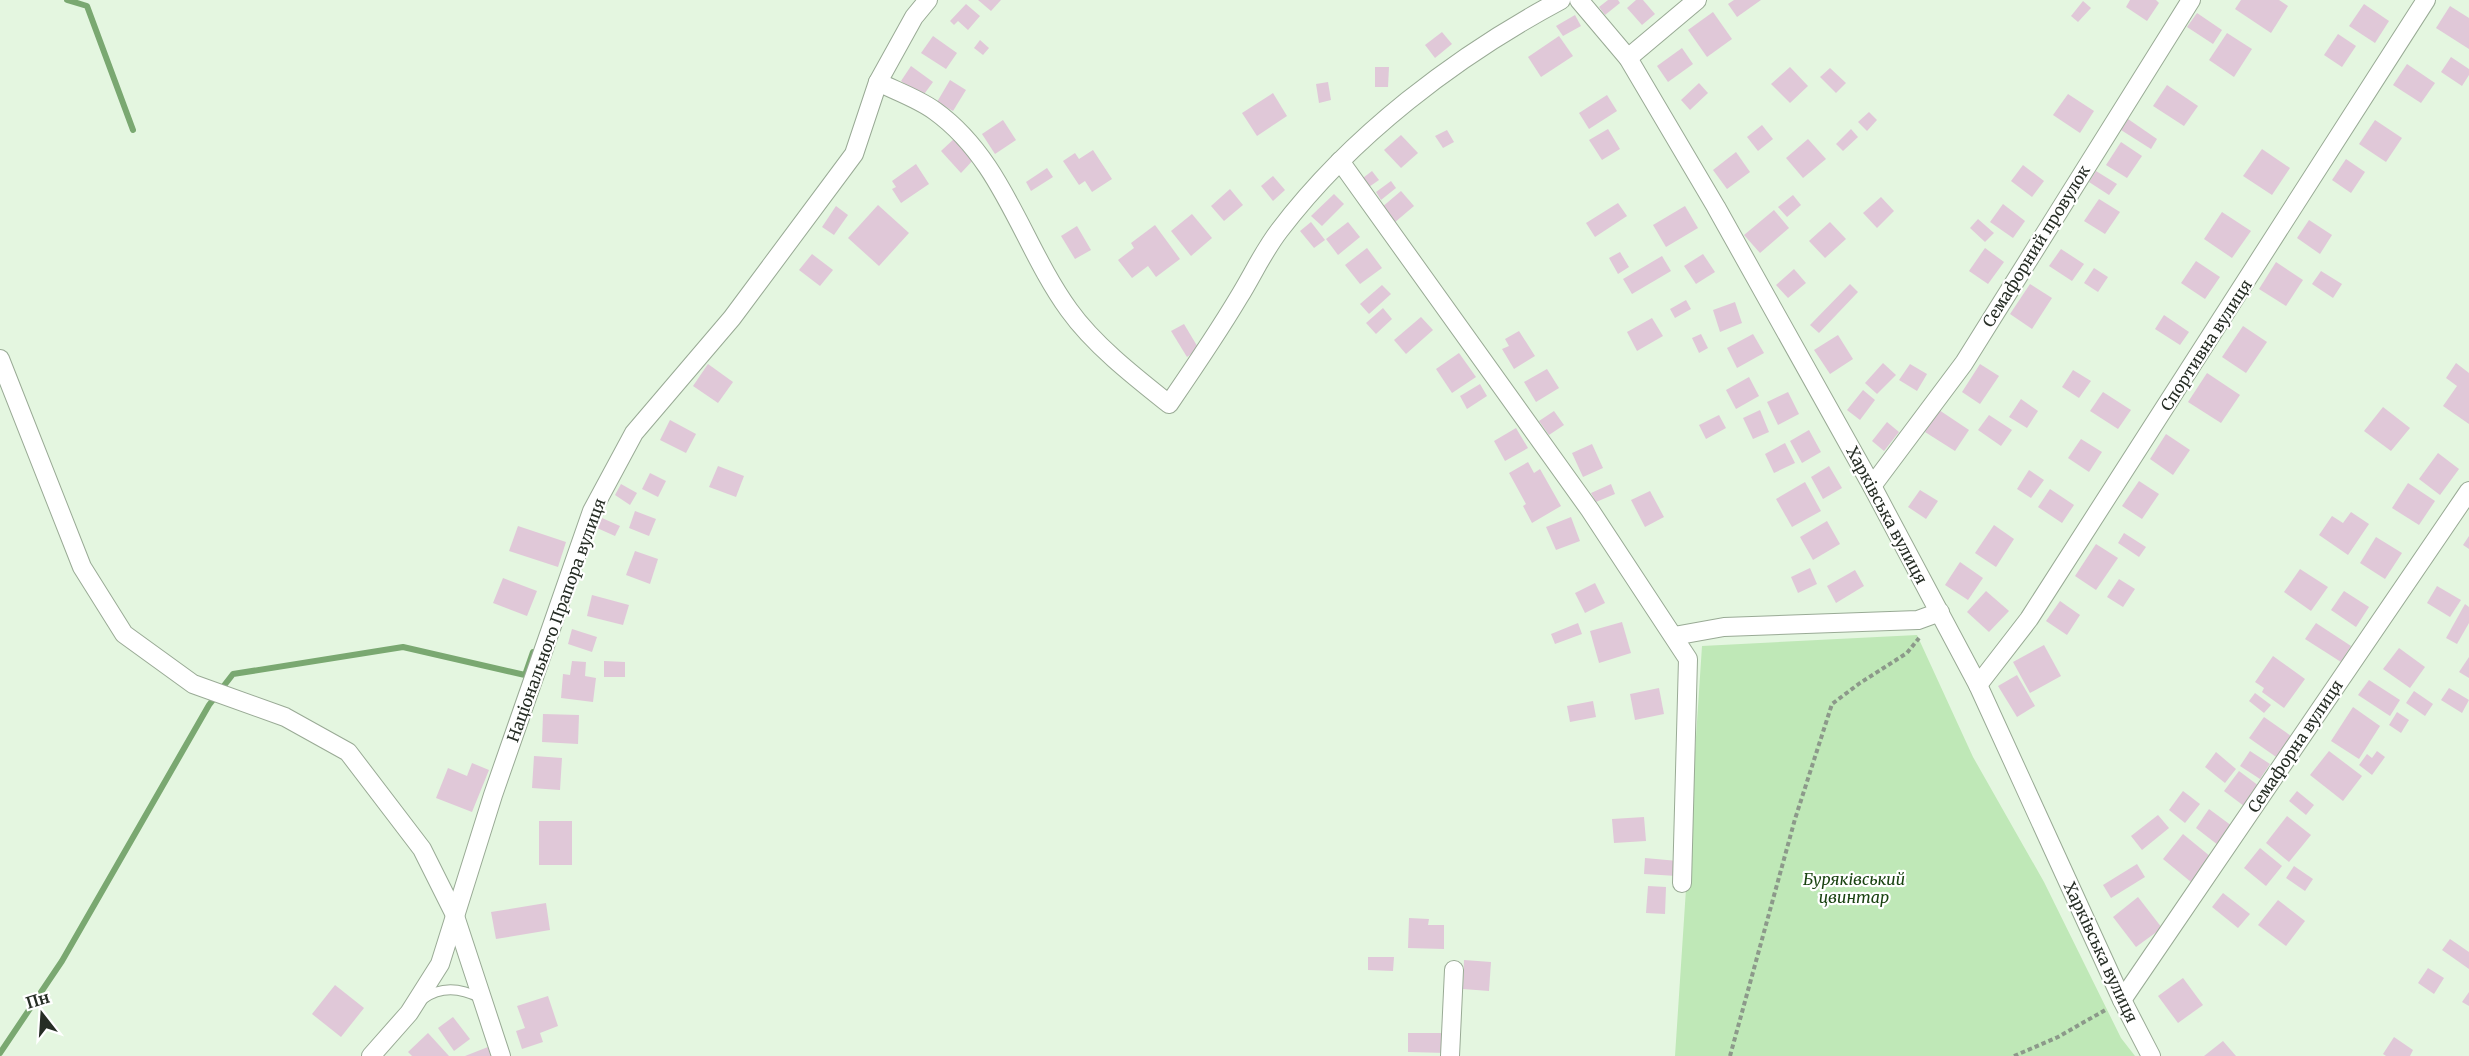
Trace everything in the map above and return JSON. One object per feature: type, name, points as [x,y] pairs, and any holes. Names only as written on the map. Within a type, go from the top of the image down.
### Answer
[{"type":"street","name":"Національного Прапора вулиця","points":[[371,1056],[409,1013],[440,964],[493,795],[592,511],[634,433],[732,318],[854,154],[878,82],[914,17],[928,0]]},
{"type":"street","points":[[878,82],[935,110],[976,148],[1006,194],[1031,247],[1070,311],[1124,369],[1169,404],[1207,349],[1278,232],[1340,161],[1382,122],[1463,60],[1561,0]]},
{"type":"street","name":"Харківська вулиця","points":[[1579,0],[1628,58],[1716,207],[1872,486],[1978,685],[2122,1000],[2151,1056]]},
{"type":"street","points":[[1628,58],[1696,0]]},
{"type":"street","name":"Семафорний провулок","points":[[1872,486],[1964,363],[2191,0]]},
{"type":"street","name":"Спортивна вулиця","points":[[1978,685],[2029,619],[2426,0]]},
{"type":"street","points":[[1340,161],[1590,510],[1688,659],[1682,883]]},
{"type":"street","points":[[0,359],[82,567],[124,634],[193,684],[285,717],[348,752],[422,849],[454,914],[501,1056]]},
{"type":"street","name":"Семафорна вулиця","points":[[2122,1000],[2469,491]]},
{"type":"street","points":[[1674,636],[1724,627],[1918,620],[1940,612]]},
{"type":"street","points":[[1450,1056],[1454,970]]},
{"type":"lane","points":[[409,1013],[425,996],[448,989],[460,990],[483,999]]},
{"type":"path","points":[[1730,1056],[1795,819],[1832,704],[1907,653],[1920,637]]},
{"type":"path","points":[[2014,1056],[2058,1037],[2122,1000]]},
{"type":"green space","name":"Буряківський цвинтар","points":[[1917,635],[1973,757],[2044,882],[2121,1038],[2135,1056],[1675,1056],[1702,646]]},
{"type":"building","points":[[978,0],[1001,0],[991,11]]},
{"type":"building","points":[[1608,0],[1618,0],[1620,3],[1605,15],[1599,7]]},
{"type":"building","points":[[1636,0],[1643,0],[1655,14],[1642,25],[1627,8]]},
{"type":"building","points":[[1734,0],[1761,0],[1737,17],[1728,4]]},
{"type":"building","points":[[2130,0],[2156,0],[2159,3],[2147,21],[2126,7]]},
{"type":"building","points":[[2241,0],[2279,0],[2288,6],[2271,33],[2235,9]]},
{"type":"building","points":[[2083,1],[2091,8],[2078,22],[2071,16]]},
{"type":"building","points":[[966,4],[980,16],[968,30],[958,21],[954,25],[950,21]]},
{"type":"building","points":[[2364,4],[2389,21],[2375,43],[2349,26]]},
{"type":"building","points":[[2450,6],[2469,18],[2469,49],[2436,28]]},
{"type":"building","points":[[1713,12],[1732,39],[1707,57],[1688,30]]},
{"type":"building","points":[[2197,13],[2222,30],[2213,44],[2187,27]]},
{"type":"building","points":[[1575,15],[1581,26],[1563,36],[1556,26]]},
{"type":"building","points":[[1442,32],[1452,44],[1435,58],[1425,45]]},
{"type":"building","points":[[2227,33],[2252,49],[2234,77],[2209,60]]},
{"type":"building","points":[[2338,34],[2356,46],[2342,67],[2324,55]]},
{"type":"building","points":[[933,36],[957,53],[946,69],[921,53]]},
{"type":"building","points":[[1559,36],[1573,56],[1541,77],[1528,57]]},
{"type":"building","points":[[980,40],[989,48],[983,55],[974,48]]},
{"type":"building","points":[[1682,48],[1693,64],[1668,82],[1657,66]]},
{"type":"building","points":[[2451,57],[2469,69],[2469,75],[2462,86],[2441,72]]},
{"type":"building","points":[[2407,64],[2435,83],[2421,103],[2393,85]]},
{"type":"building","points":[[911,66],[933,82],[922,97],[901,81]]},
{"type":"building","points":[[1375,67],[1389,67],[1388,87],[1375,87]]},
{"type":"building","points":[[1790,67],[1808,86],[1790,103],[1771,84]]},
{"type":"building","points":[[1830,68],[1846,83],[1836,93],[1820,77]]},
{"type":"building","points":[[950,80],[966,90],[953,111],[937,102]]},
{"type":"building","points":[[1328,82],[1331,100],[1319,103],[1316,84]]},
{"type":"building","points":[[1699,83],[1708,93],[1690,110],[1681,100]]},
{"type":"building","points":[[2167,85],[2198,106],[2184,126],[2153,106]]},
{"type":"building","points":[[1273,93],[1287,116],[1257,136],[1242,113]]},
{"type":"building","points":[[2068,94],[2094,111],[2080,133],[2053,115]]},
{"type":"building","points":[[1607,95],[1617,111],[1589,129],[1579,113]]},
{"type":"building","points":[[1869,112],[1877,120],[1867,131],[1858,122]]},
{"type":"building","points":[[2128,119],[2157,139],[2151,149],[2121,130]]},
{"type":"building","points":[[1003,120],[1016,140],[995,154],[982,134]]},
{"type":"building","points":[[2375,120],[2402,138],[2386,162],[2359,144]]},
{"type":"building","points":[[1762,125],[1773,139],[1758,151],[1747,137]]},
{"type":"building","points":[[1608,129],[1620,149],[1602,160],[1589,140]]},
{"type":"building","points":[[1851,129],[1858,137],[1843,151],[1836,144]]},
{"type":"building","points":[[1447,130],[1454,142],[1443,148],[1435,136]]},
{"type":"building","points":[[1401,135],[1418,153],[1401,168],[1384,150]]},
{"type":"building","points":[[955,138],[975,158],[961,173],[941,151]]},
{"type":"building","points":[[1808,139],[1826,159],[1803,178],[1786,158]]},
{"type":"building","points":[[2121,142],[2142,156],[2127,178],[2106,165]]},
{"type":"building","points":[[2262,149],[2290,168],[2272,195],[2243,176]]},
{"type":"building","points":[[1093,150],[1112,179],[1092,192],[1085,181],[1079,185],[1063,161],[1075,153],[1079,159]]},
{"type":"building","points":[[1736,152],[1750,172],[1727,189],[1713,170]]},
{"type":"building","points":[[2346,159],[2365,172],[2351,193],[2332,180]]},
{"type":"building","points":[[916,164],[929,184],[901,203],[892,189],[896,187],[892,181]]},
{"type":"building","points":[[2023,165],[2044,181],[2032,197],[2011,181]]},
{"type":"building","points":[[1047,168],[1053,177],[1031,191],[1026,182]]},
{"type":"building","points":[[1372,171],[1379,180],[1366,189],[1359,181]]},
{"type":"building","points":[[2096,171],[2117,184],[2109,195],[2089,182]]},
{"type":"building","points":[[1273,176],[1285,190],[1273,201],[1261,186]]},
{"type":"building","points":[[1391,181],[1396,188],[1381,200],[1376,192]]},
{"type":"building","points":[[1230,189],[1243,205],[1224,221],[1211,206]]},
{"type":"building","points":[[1401,191],[1414,206],[1394,223],[1381,208]]},
{"type":"building","points":[[1334,194],[1344,204],[1322,226],[1311,216]]},
{"type":"building","points":[[1793,195],[1801,205],[1787,217],[1778,207]]},
{"type":"building","points":[[1881,197],[1894,211],[1877,228],[1863,213]]},
{"type":"building","points":[[2099,199],[2120,212],[2105,234],[2084,221]]},
{"type":"building","points":[[1618,203],[1627,216],[1595,237],[1586,223]]},
{"type":"building","points":[[2003,204],[2025,221],[2013,238],[1990,222]]},
{"type":"building","points":[[878,205],[909,233],[879,266],[848,238]]},
{"type":"building","points":[[836,206],[848,215],[834,235],[822,227]]},
{"type":"building","points":[[1685,206],[1698,228],[1666,247],[1653,225]]},
{"type":"building","points":[[1774,210],[1789,228],[1760,253],[1744,235]]},
{"type":"building","points":[[2222,212],[2251,231],[2232,258],[2204,239]]},
{"type":"building","points":[[1192,214],[1212,238],[1191,256],[1171,231]]},
{"type":"building","points":[[1978,219],[1994,233],[1985,242],[1970,228]]},
{"type":"building","points":[[2309,220],[2332,235],[2320,254],[2297,238]]},
{"type":"building","points":[[1311,222],[1325,240],[1314,248],[1300,231]]},
{"type":"building","points":[[1348,222],[1360,237],[1338,255],[1326,239]]},
{"type":"building","points":[[1830,222],[1846,239],[1825,258],[1809,241]]},
{"type":"building","points":[[1155,225],[1180,259],[1156,277],[1148,266],[1132,278],[1118,260],[1134,248],[1131,243]]},
{"type":"building","points":[[1077,226],[1091,250],[1075,259],[1061,236]]},
{"type":"building","points":[[1367,248],[1382,268],[1360,284],[1345,265]]},
{"type":"building","points":[[1985,248],[2004,262],[1988,284],[1969,271]]},
{"type":"building","points":[[2061,249],[2084,264],[2072,281],[2049,266]]},
{"type":"building","points":[[1620,252],[1629,267],[1618,274],[1609,258]]},
{"type":"building","points":[[812,254],[833,270],[820,286],[799,270]]},
{"type":"building","points":[[1703,254],[1715,272],[1696,284],[1684,266]]},
{"type":"building","points":[[1662,256],[1671,271],[1632,294],[1623,279]]},
{"type":"building","points":[[2196,261],[2220,277],[2205,299],[2181,283]]},
{"type":"building","points":[[2276,262],[2303,280],[2286,306],[2259,289]]},
{"type":"building","points":[[2094,268],[2108,277],[2098,292],[2084,283]]},
{"type":"building","points":[[1794,269],[1806,283],[1788,298],[1776,285]]},
{"type":"building","points":[[2321,271],[2342,284],[2333,298],[2312,284]]},
{"type":"building","points":[[1850,284],[1858,292],[1819,333],[1810,325]]},
{"type":"building","points":[[2030,284],[2052,298],[2032,329],[2010,314]]},
{"type":"building","points":[[1382,285],[1391,294],[1369,314],[1360,304]]},
{"type":"building","points":[[1686,300],[1691,309],[1675,318],[1670,309]]},
{"type":"building","points":[[1735,302],[1742,323],[1720,332],[1713,310]]},
{"type":"building","points":[[1383,308],[1392,319],[1376,334],[1366,323]]},
{"type":"building","points":[[2164,315],[2189,332],[2180,345],[2155,329]]},
{"type":"building","points":[[1421,317],[1433,330],[1406,354],[1394,340]]},
{"type":"building","points":[[1652,318],[1663,336],[1637,351],[1627,332]]},
{"type":"building","points":[[1184,324],[1199,349],[1187,357],[1171,331]]},
{"type":"building","points":[[2243,326],[2267,342],[2246,373],[2222,357]]},
{"type":"building","points":[[1519,331],[1535,356],[1514,369],[1502,349],[1509,346],[1505,339]]},
{"type":"building","points":[[1701,334],[1708,348],[1699,353],[1692,338]]},
{"type":"building","points":[[1753,334],[1764,353],[1737,368],[1727,348]]},
{"type":"building","points":[[1838,335],[1853,359],[1830,374],[1814,350]]},
{"type":"building","points":[[1459,353],[1476,377],[1452,393],[1436,369]]},
{"type":"building","points":[[1883,363],[1896,375],[1877,394],[1865,383]]},
{"type":"building","points":[[2456,363],[2469,373],[2469,424],[2443,406],[2457,386],[2446,378]]},
{"type":"building","points":[[708,364],[733,382],[718,403],[693,386]]},
{"type":"building","points":[[1910,364],[1927,374],[1917,391],[1899,380]]},
{"type":"building","points":[[1980,364],[1999,376],[1980,404],[1962,392]]},
{"type":"building","points":[[1547,369],[1559,388],[1536,402],[1524,382]]},
{"type":"building","points":[[2073,370],[2091,381],[2079,398],[2062,387]]},
{"type":"building","points":[[2207,373],[2240,395],[2221,423],[2188,402]]},
{"type":"building","points":[[1749,377],[1759,396],[1736,409],[1726,390]]},
{"type":"building","points":[[1480,384],[1487,396],[1467,409],[1460,396]]},
{"type":"building","points":[[1863,390],[1875,400],[1860,420],[1847,410]]},
{"type":"building","points":[[1788,392],[1799,414],[1778,425],[1767,402]]},
{"type":"building","points":[[2103,392],[2131,410],[2118,429],[2090,411]]},
{"type":"building","points":[[2021,399],[2038,411],[2027,428],[2009,417]]},
{"type":"building","points":[[2383,407],[2410,428],[2391,451],[2364,431]]},
{"type":"building","points":[[1760,410],[1769,432],[1753,439],[1743,418]]},
{"type":"building","points":[[1939,410],[1969,430],[1955,451],[1925,432]]},
{"type":"building","points":[[1554,411],[1564,425],[1549,435],[1539,421]]},
{"type":"building","points":[[1719,415],[1726,428],[1706,439],[1699,425]]},
{"type":"building","points":[[1989,415],[2012,430],[2001,446],[1978,430]]},
{"type":"building","points":[[670,420],[696,434],[686,453],[660,440]]},
{"type":"building","points":[[1887,422],[1899,432],[1884,451],[1872,441]]},
{"type":"building","points":[[1516,428],[1528,448],[1505,461],[1494,441]]},
{"type":"building","points":[[1809,430],[1821,452],[1802,463],[1790,441]]},
{"type":"building","points":[[2166,434],[2190,450],[2173,475],[2150,459]]},
{"type":"building","points":[[2081,439],[2102,452],[2089,472],[2068,458]]},
{"type":"building","points":[[1785,443],[1795,463],[1774,473],[1765,454]]},
{"type":"building","points":[[1592,444],[1603,468],[1583,477],[1572,453]]},
{"type":"building","points":[[2438,453],[2459,469],[2440,495],[2419,479]]},
{"type":"building","points":[[1528,462],[1534,473],[1540,469],[1561,506],[1532,523],[1523,506],[1526,504],[1509,473]]},
{"type":"building","points":[[718,466],[744,476],[736,497],[709,487]]},
{"type":"building","points":[[1829,466],[1842,488],[1823,499],[1811,477]]},
{"type":"building","points":[[2029,470],[2044,480],[2031,498],[2017,489]]},
{"type":"building","points":[[650,473],[666,481],[658,497],[642,489]]},
{"type":"building","points":[[2139,481],[2159,494],[2142,519],[2122,506]]},
{"type":"building","points":[[1805,482],[1821,511],[1792,527],[1776,499]]},
{"type":"building","points":[[2408,483],[2435,501],[2419,525],[2392,508]]},
{"type":"building","points":[[621,484],[637,493],[630,505],[615,495]]},
{"type":"building","points":[[1611,484],[1615,494],[1596,502],[1591,493]]},
{"type":"building","points":[[2050,489],[2074,505],[2062,523],[2038,507]]},
{"type":"building","points":[[1920,490],[1938,501],[1926,519],[1908,507]]},
{"type":"building","points":[[1650,491],[1664,517],[1645,527],[1631,500]]},
{"type":"building","points":[[635,511],[656,519],[649,536],[629,528]]},
{"type":"building","points":[[2351,512],[2369,524],[2348,555],[2319,535],[2332,516],[2343,523]]},
{"type":"building","points":[[1571,517],[1580,541],[1556,550],[1546,527]]},
{"type":"building","points":[[602,518],[620,526],[615,536],[597,528]]},
{"type":"building","points":[[1827,521],[1840,544],[1813,560],[1800,537]]},
{"type":"building","points":[[1994,525],[2014,539],[1996,567],[1975,553]]},
{"type":"building","points":[[518,526],[566,542],[558,567],[509,551]]},
{"type":"building","points":[[2124,533],[2146,547],[2139,557],[2118,543]]},
{"type":"building","points":[[2469,536],[2469,549],[2463,545]]},
{"type":"building","points":[[2376,537],[2402,553],[2385,579],[2360,563]]},
{"type":"building","points":[[2096,544],[2118,558],[2096,590],[2075,576]]},
{"type":"building","points":[[635,551],[658,559],[650,584],[626,575]]},
{"type":"building","points":[[1960,562],[1983,578],[1968,600],[1945,585]]},
{"type":"building","points":[[1810,568],[1817,584],[1798,593],[1791,577]]},
{"type":"building","points":[[2300,569],[2328,587],[2311,611],[2284,592]]},
{"type":"building","points":[[1855,570],[1864,586],[1836,603],[1827,586]]},
{"type":"building","points":[[503,578],[537,591],[527,616],[493,603]]},
{"type":"building","points":[[2119,579],[2135,589],[2123,607],[2107,597]]},
{"type":"building","points":[[1595,583],[1605,603],[1585,613],[1575,593]]},
{"type":"building","points":[[2437,586],[2461,600],[2450,617],[2427,603]]},
{"type":"building","points":[[1986,591],[2009,611],[1989,632],[1967,612]]},
{"type":"building","points":[[2344,591],[2369,607],[2356,627],[2331,610]]},
{"type":"building","points":[[592,595],[629,605],[623,625],[587,616]]},
{"type":"building","points":[[2060,601],[2080,615],[2067,635],[2046,621]]},
{"type":"building","points":[[2465,604],[2469,607],[2469,623],[2457,644],[2446,638]]},
{"type":"building","points":[[1622,622],[1631,653],[1599,663],[1590,631]]},
{"type":"building","points":[[1578,623],[1582,634],[1555,644],[1551,634]]},
{"type":"building","points":[[2316,623],[2351,646],[2341,662],[2305,639]]},
{"type":"building","points":[[572,629],[597,637],[592,652],[568,644]]},
{"type":"building","points":[[2044,645],[2061,676],[2030,693],[2013,662]]},
{"type":"building","points":[[2399,648],[2425,667],[2410,688],[2383,669]]},
{"type":"building","points":[[2273,656],[2305,679],[2284,708],[2262,692],[2264,688],[2255,682]]},
{"type":"building","points":[[2469,657],[2469,678],[2459,672]]},
{"type":"building","points":[[572,661],[586,662],[585,676],[596,678],[593,702],[561,698],[563,674],[570,675]]},
{"type":"building","points":[[604,661],[625,662],[625,677],[604,677]]},
{"type":"building","points":[[2017,675],[2035,706],[2017,717],[1998,686]]},
{"type":"building","points":[[2369,680],[2400,700],[2390,716],[2358,695]]},
{"type":"building","points":[[1659,688],[1664,714],[1635,720],[1630,694]]},
{"type":"building","points":[[2449,688],[2469,700],[2462,713],[2441,700]]},
{"type":"building","points":[[2414,691],[2433,704],[2425,716],[2406,703]]},
{"type":"building","points":[[2255,693],[2271,705],[2264,713],[2249,701]]},
{"type":"building","points":[[1593,701],[1596,717],[1570,722],[1567,706]]},
{"type":"building","points":[[2353,707],[2380,726],[2359,759],[2331,741]]},
{"type":"building","points":[[2397,712],[2409,720],[2401,733],[2389,725]]},
{"type":"building","points":[[543,714],[579,715],[578,744],[542,742]]},
{"type":"building","points":[[2264,717],[2294,738],[2279,759],[2249,738]]},
{"type":"building","points":[[2250,751],[2270,764],[2260,779],[2240,766]]},
{"type":"building","points":[[2329,751],[2362,776],[2343,801],[2310,775]]},
{"type":"building","points":[[2377,751],[2385,757],[2372,775],[2359,765],[2367,754],[2372,758]]},
{"type":"building","points":[[2216,752],[2236,769],[2225,783],[2205,767]]},
{"type":"building","points":[[534,756],[562,758],[560,790],[532,788]]},
{"type":"building","points":[[472,763],[489,770],[472,812],[436,798],[448,768],[467,776]]},
{"type":"building","points":[[2239,771],[2263,789],[2248,809],[2224,791]]},
{"type":"building","points":[[2183,791],[2200,804],[2185,823],[2169,810]]},
{"type":"building","points":[[2297,791],[2314,805],[2306,815],[2289,801]]},
{"type":"building","points":[[2209,809],[2232,826],[2218,845],[2196,828]]},
{"type":"building","points":[[2158,815],[2169,828],[2142,850],[2131,836]]},
{"type":"building","points":[[2287,816],[2311,835],[2289,862],[2266,843]]},
{"type":"building","points":[[1644,817],[1646,841],[1614,843],[1612,819]]},
{"type":"building","points":[[539,821],[572,821],[572,865],[539,865]]},
{"type":"building","points":[[2183,834],[2211,857],[2191,882],[2163,859]]},
{"type":"building","points":[[2260,848],[2282,866],[2266,886],[2244,868]]},
{"type":"building","points":[[1645,858],[1678,861],[1677,876],[1644,874]]},
{"type":"building","points":[[2137,864],[2145,877],[2111,898],[2103,885]]},
{"type":"building","points":[[2294,866],[2313,879],[2305,891],[2286,878]]},
{"type":"building","points":[[1648,886],[1666,887],[1665,914],[1646,913]]},
{"type":"building","points":[[2223,893],[2250,914],[2238,928],[2212,907]]},
{"type":"building","points":[[2138,897],[2162,928],[2136,947],[2113,917]]},
{"type":"building","points":[[2278,900],[2305,921],[2286,946],[2258,925]]},
{"type":"building","points":[[546,903],[550,930],[496,939],[491,912]]},
{"type":"building","points":[[1409,918],[1429,919],[1428,925],[1444,925],[1444,949],[1408,948]]},
{"type":"building","points":[[2450,939],[2469,952],[2469,969],[2442,950]]},
{"type":"building","points":[[1368,957],[1394,957],[1393,971],[1368,970]]},
{"type":"building","points":[[1464,960],[1491,962],[1489,991],[1463,989]]},
{"type":"building","points":[[2428,968],[2444,978],[2434,994],[2418,983]]},
{"type":"building","points":[[2183,978],[2203,1005],[2178,1023],[2158,996]]},
{"type":"building","points":[[335,985],[364,1008],[341,1037],[312,1014]]},
{"type":"building","points":[[2469,992],[2469,1006],[2462,1002]]},
{"type":"building","points":[[548,996],[558,1026],[540,1033],[543,1042],[522,1049],[516,1031],[525,1028],[517,1006]]},
{"type":"building","points":[[453,1017],[470,1039],[454,1051],[438,1028]]},
{"type":"building","points":[[428,1033],[449,1056],[412,1056],[408,1052]]},
{"type":"building","points":[[1408,1033],[1446,1033],[1446,1053],[1408,1052]]},
{"type":"building","points":[[2394,1037],[2413,1050],[2410,1056],[2383,1054]]},
{"type":"building","points":[[2223,1041],[2236,1056],[2204,1056]]},
{"type":"building","points":[[488,1047],[492,1056],[465,1056]]},
{"type":"waterway","points":[[67,0],[87,6],[133,130]]},
{"type":"waterway","points":[[0,1053],[62,961],[209,705],[233,674],[403,647],[525,675],[533,652]]}]
